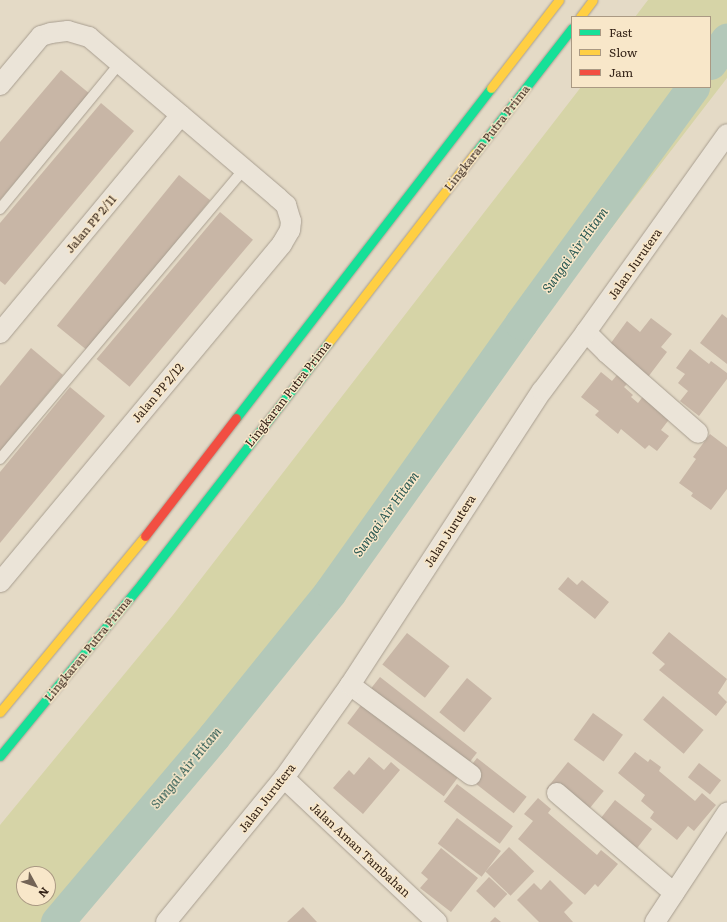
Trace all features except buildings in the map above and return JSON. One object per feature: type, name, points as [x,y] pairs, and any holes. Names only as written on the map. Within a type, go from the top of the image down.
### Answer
[{"type":"main road","points":[[0,712],[142,540],[559,0]]},
{"type":"main road","points":[[581,16],[593,0]]},
{"type":"main road","name":"Lingkaran Putra Prima","points":[[0,756],[142,583],[571,29]]},
{"type":"street","name":"Jalan PP 2/12","points":[[0,85],[41,36],[63,31],[78,33],[89,37],[286,205],[291,221],[290,230],[282,244],[0,582]]},
{"type":"street","name":"Jalan PP 2/11","points":[[0,333],[181,115]]},
{"type":"street","name":"Jalan Jurutera","points":[[166,922],[284,778],[350,685],[542,391],[586,332],[727,134]]},
{"type":"street","points":[[586,332],[607,353],[698,433]]},
{"type":"street","points":[[350,685],[471,775]]},
{"type":"street","name":"Jalan Aman Tambahan","points":[[284,778],[437,922]]},
{"type":"street","points":[[557,793],[674,893]]},
{"type":"street","points":[[655,922],[727,813]]},
{"type":"lane","points":[[0,208],[120,63]]},
{"type":"lane","points":[[0,458],[244,169]]},
{"type":"shaded area","points":[[648,0],[727,0],[727,78],[260,684],[64,922],[0,922],[0,825],[173,615],[580,88],[711,88],[711,16],[636,16]]},
{"type":"waterway","name":"Sungai Air Hitam","points":[[711,62],[727,40]]},
{"type":"waterway","name":"Sungai Air Hitam","points":[[57,922],[214,736],[330,592],[521,323],[692,88]]},
{"type":"traffic: fast","points":[[475,153],[571,29]]},
{"type":"traffic: fast","points":[[236,418],[491,88]]},
{"type":"traffic: fast","points":[[0,756],[142,583],[329,342]]},
{"type":"traffic: slow","points":[[491,88],[559,0]]},
{"type":"traffic: slow","points":[[581,16],[593,0]]},
{"type":"traffic: slow","points":[[329,342],[475,153]]},
{"type":"traffic: slow","points":[[0,712],[145,536]]},
{"type":"traffic: jam","points":[[145,536],[236,418]]}]
